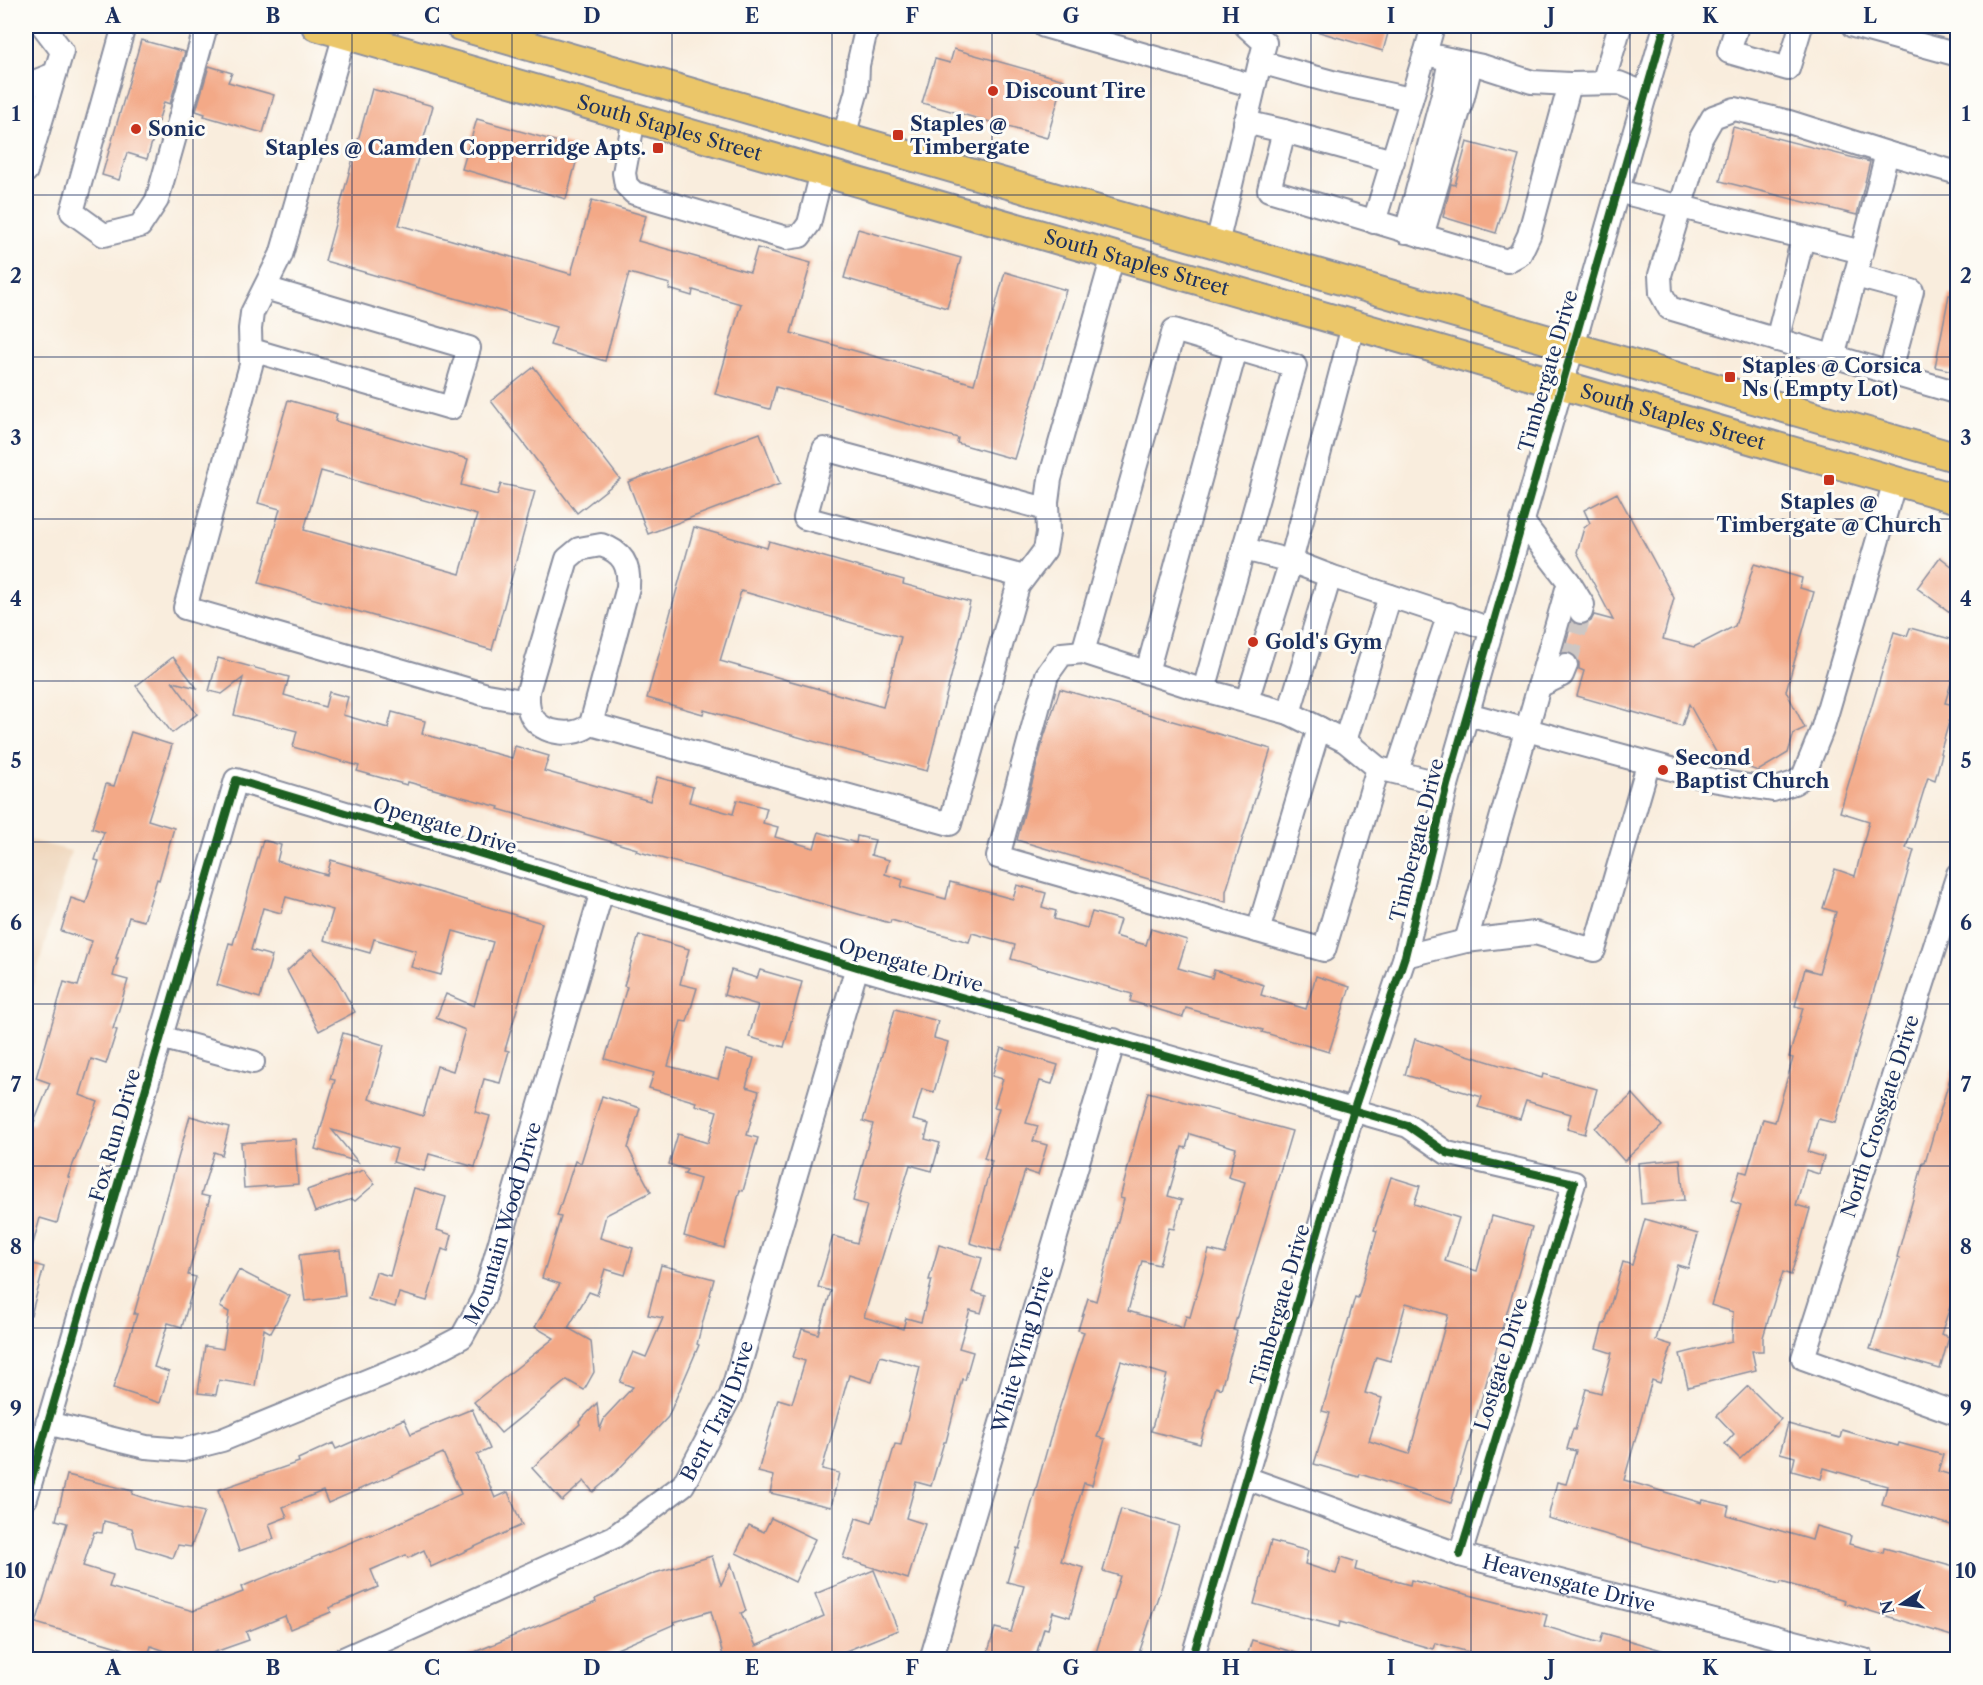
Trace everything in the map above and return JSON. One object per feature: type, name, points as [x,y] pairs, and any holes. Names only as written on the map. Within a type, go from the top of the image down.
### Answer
[{"type":"main road","name":"South Staples Street","points":[[316,26],[1958,499]]},
{"type":"main road","name":"South Staples Street","points":[[465,26],[1958,458]]},
{"type":"main road","points":[[385,46],[432,40],[453,43],[460,38],[465,26]]},
{"type":"main road","points":[[481,73],[485,61],[491,56],[515,60],[568,57]]},
{"type":"street","points":[[26,163],[62,51],[43,26]]},
{"type":"street","points":[[124,26],[72,212],[104,235],[140,226],[157,200],[206,26]]},
{"type":"street","points":[[844,136],[857,90],[858,65],[867,26]]},
{"type":"street","points":[[1044,26],[1254,86]]},
{"type":"street","points":[[1217,244],[1265,43],[1246,26]]},
{"type":"street","points":[[1374,222],[1433,26]]},
{"type":"street","points":[[1604,83],[1620,26]]},
{"type":"street","points":[[1737,26],[1729,52],[1788,69],[1801,26]]},
{"type":"street","points":[[1853,26],[1958,55]]},
{"type":"street","name":"Timbergate Drive","points":[[1192,1659],[1354,1109],[1405,956],[1447,785],[1646,93],[1657,29]]},
{"type":"street","points":[[345,34],[281,255],[255,305],[250,321],[252,350],[249,375],[185,608],[487,695],[528,702]]},
{"type":"street","points":[[1425,54],[1532,82],[1619,83],[1646,93]]},
{"type":"street","points":[[1260,62],[1336,83],[1411,99]]},
{"type":"street","points":[[1414,234],[1463,97],[1460,62]]},
{"type":"street","points":[[26,96],[29,84],[54,74]]},
{"type":"street","points":[[1284,131],[1269,190],[1507,261],[1520,254],[1529,235],[1570,84]]},
{"type":"street","points":[[1958,173],[1789,122],[1735,109],[1713,117],[1701,138],[1660,275],[1661,293],[1669,308],[1958,393]]},
{"type":"street","points":[[634,118],[624,173],[626,184],[634,193],[786,238],[800,236],[809,224],[822,172]]},
{"type":"street","points":[[1245,123],[1284,131],[1393,161]]},
{"type":"street","points":[[1833,357],[1887,153]]},
{"type":"street","points":[[1617,191],[1862,252]]},
{"type":"street","points":[[1777,340],[1803,238]]},
{"type":"street","points":[[591,724],[950,824],[1018,586],[1045,550],[1048,533],[1046,509],[1050,478],[1113,256]]},
{"type":"street","points":[[1856,276],[1912,291],[1890,373]]},
{"type":"street","points":[[252,350],[451,408],[469,348],[265,288]]},
{"type":"street","points":[[1247,700],[1291,561],[1353,326]]},
{"type":"street","points":[[1083,652],[1174,330],[1295,366],[1204,690]]},
{"type":"street","points":[[1147,672],[1236,349]]},
{"type":"street","points":[[1023,577],[805,518],[824,449],[1046,509]]},
{"type":"street","points":[[1467,714],[1527,729],[1648,765],[1712,780],[1773,790],[1794,783],[1803,777],[1822,730],[1895,482]]},
{"type":"street","points":[[1522,521],[1569,582],[1583,605],[1581,612]]},
{"type":"street","points":[[587,546],[608,547],[624,559],[629,581],[591,724],[576,733],[548,729],[535,721],[528,702],[535,667],[567,559],[587,546]]},
{"type":"street","points":[[1244,549],[1291,561],[1491,629]]},
{"type":"street","points":[[1289,713],[1330,576]]},
{"type":"street","points":[[1466,941],[1569,582]]},
{"type":"street","points":[[1345,741],[1389,596]]},
{"type":"street","points":[[1447,785],[1388,770],[1345,741],[1289,713],[1204,690],[1083,652],[1062,654],[1047,675],[998,857],[1324,950],[1388,770],[1449,614]]},
{"type":"street","points":[[1539,686],[1562,675],[1566,665]]},
{"type":"street","points":[[1258,931],[1319,728]]},
{"type":"street","points":[[1405,956],[1466,941],[1535,933],[1594,950],[1648,765]]},
{"type":"street","name":"Opengate Drive","points":[[236,780],[602,891],[1354,1109],[1408,1126],[1447,1153],[1574,1183]]},
{"type":"street","name":"Fox Run Drive","points":[[26,1498],[236,780]]},
{"type":"street","name":"North Crossgate Drive","points":[[1958,874],[1803,1358],[1958,1414]]},
{"type":"street","name":"Mountain Wood Drive","points":[[47,1423],[146,1447],[183,1450],[222,1440],[407,1365],[462,1337],[484,1297],[602,891]]},
{"type":"street","name":"Bent Trail Drive","points":[[347,1658],[614,1537],[683,1485],[731,1395],[857,966]]},
{"type":"street","points":[[160,1037],[253,1062]]},
{"type":"street","name":"White Wing Drive","points":[[931,1659],[1113,1040]]},
{"type":"street","name":"Lostgate Drive","points":[[1460,1555],[1574,1183]]},
{"type":"street","name":"Heavensgate Drive","points":[[1246,1478],[1460,1555],[1864,1659]]},
{"type":"shaded area","points":[[26,839],[71,851],[26,1010]]},
{"type":"building","points":[[1314,26],[1390,26],[1383,51],[1313,30]]},
{"type":"building","name":"Sonic","points":[[141,40],[185,52],[170,104],[164,102],[147,159],[127,153],[119,180],[102,175]]},
{"type":"building","name":"Discount Tire","points":[[954,49],[1064,80],[1047,138],[922,103],[935,59],[950,63]]},
{"type":"building","points":[[209,66],[232,73],[228,82],[274,95],[263,133],[204,116],[205,114],[196,111]]},
{"type":"building","points":[[372,89],[433,106],[399,225],[571,274],[592,200],[646,216],[638,241],[750,272],[757,248],[811,263],[791,333],[974,384],[1005,272],[1066,290],[1014,459],[957,443],[958,438],[776,387],[770,409],[715,394],[741,304],[693,290],[692,296],[669,289],[670,284],[629,273],[605,361],[550,345],[556,327],[325,261]]},
{"type":"building","points":[[477,119],[580,148],[566,199],[462,169]]},
{"type":"building","points":[[1733,127],[1870,162],[1857,215],[1720,181]]},
{"type":"building","points":[[1467,142],[1519,156],[1496,233],[1443,217],[1451,184],[1455,185]]},
{"type":"building","points":[[858,229],[961,258],[947,308],[844,278]]},
{"type":"building","points":[[1949,295],[1958,295],[1958,372],[1935,367]]},
{"type":"building","points":[[534,367],[620,479],[577,513],[491,401]]},
{"type":"building","points":[[288,400],[337,414],[335,421],[468,459],[461,485],[497,495],[501,484],[535,491],[492,650],[259,583],[280,509],[258,503]],"holes":[[[321,471],[477,515],[460,574],[304,530]]]},
{"type":"building","points":[[760,433],[780,484],[648,534],[628,482]]},
{"type":"building","points":[[1617,493],[1674,598],[1663,639],[1694,647],[1735,626],[1754,564],[1802,578],[1800,588],[1814,592],[1786,691],[1805,728],[1794,733],[1788,753],[1758,771],[1738,764],[1725,768],[1689,704],[1682,726],[1577,696],[1584,671],[1579,669],[1576,656],[1570,652],[1563,652],[1572,622],[1585,625],[1594,615],[1613,620],[1577,552],[1584,528],[1590,523],[1584,510]]},
{"type":"building","points":[[694,527],[767,548],[769,541],[904,580],[903,584],[970,602],[927,771],[704,710],[703,714],[647,698]],"holes":[[[741,591],[901,637],[883,707],[720,661]]]},
{"type":"building","points":[[1940,557],[1958,571],[1958,618],[1917,588]]},
{"type":"building","points":[[1910,628],[1958,641],[1958,660],[1945,703],[1954,705],[1935,780],[1928,777],[1906,848],[1914,850],[1850,1074],[1835,1123],[1818,1119],[1808,1152],[1824,1157],[1819,1174],[1806,1170],[1796,1205],[1810,1209],[1791,1275],[1783,1272],[1763,1337],[1763,1351],[1752,1351],[1756,1370],[1688,1387],[1680,1354],[1732,1341],[1733,1312],[1711,1305],[1741,1205],[1731,1201],[1740,1171],[1747,1173],[1763,1119],[1775,1122],[1793,1058],[1789,1057],[1803,1008],[1795,1006],[1805,969],[1819,973],[1836,912],[1823,908],[1835,869],[1855,876],[1869,821],[1840,812],[1894,632],[1907,636]]},
{"type":"building","points":[[173,657],[197,688],[173,682],[197,714],[172,733],[136,686]]},
{"type":"building","points":[[218,658],[289,677],[284,695],[325,707],[329,692],[348,697],[343,715],[388,728],[392,712],[425,721],[422,734],[512,758],[515,746],[549,756],[544,771],[650,801],[657,777],[693,787],[689,802],[733,814],[737,800],[767,808],[763,823],[778,827],[775,837],[814,848],[819,832],[856,843],[857,836],[875,840],[871,855],[889,860],[885,874],[903,880],[901,887],[946,899],[950,882],[1013,899],[1017,885],[1046,893],[1042,907],[1056,911],[1054,919],[1087,928],[1092,912],[1120,920],[1115,936],[1146,945],[1151,929],[1187,940],[1178,968],[1212,978],[1214,970],[1264,985],[1261,995],[1306,1009],[1316,976],[1350,987],[1329,1052],[1186,1008],[1183,1017],[1130,1001],[1132,994],[1011,959],[1015,945],[972,933],[969,942],[891,920],[890,923],[636,851],[637,849],[498,809],[499,807],[408,782],[407,785],[357,771],[359,766],[293,747],[297,731],[234,715],[243,678],[222,694],[209,691]]},
{"type":"building","points":[[1060,689],[1271,749],[1226,891],[1226,902],[1017,840],[1044,737]]},
{"type":"building","points":[[131,732],[172,745],[148,820],[174,828],[144,921],[129,917],[116,958],[118,958],[113,976],[128,980],[113,1029],[117,1030],[106,1064],[91,1059],[80,1095],[98,1102],[68,1177],[70,1178],[57,1223],[40,1218],[31,1251],[26,1251],[26,1168],[30,1155],[26,1153],[26,1121],[33,1125],[50,1083],[36,1078],[64,982],[78,986],[92,941],[61,931],[71,898],[86,903],[99,861],[95,860],[104,832],[92,828],[106,784],[114,786]]},
{"type":"building","points":[[263,840],[281,845],[277,861],[327,875],[331,860],[542,923],[505,1050],[509,1051],[500,1083],[484,1079],[475,1112],[490,1116],[475,1167],[429,1154],[424,1171],[393,1162],[397,1149],[332,1130],[358,1162],[315,1149],[335,1080],[330,1079],[343,1033],[384,1045],[369,1099],[423,1116],[437,1066],[453,1071],[465,1030],[436,1018],[446,994],[474,1006],[493,942],[453,931],[441,975],[411,967],[416,951],[374,939],[370,953],[324,940],[333,910],[286,897],[281,913],[263,908],[251,950],[272,956],[260,998],[217,985],[229,943],[233,944]]},
{"type":"building","points":[[639,935],[689,949],[680,984],[697,988],[687,1022],[681,1021],[668,1066],[718,1079],[726,1050],[754,1058],[746,1087],[759,1091],[747,1135],[758,1138],[743,1191],[740,1190],[724,1248],[684,1236],[700,1179],[684,1174],[687,1170],[669,1164],[678,1134],[708,1143],[717,1111],[649,1088],[654,1073],[605,1059],[627,987],[624,986]]},
{"type":"building","points":[[311,949],[335,976],[355,1012],[319,1031],[287,971]]},
{"type":"building","points":[[731,970],[757,978],[760,970],[802,982],[784,1047],[749,1037],[758,1005],[724,995]]},
{"type":"building","points":[[895,1009],[938,1021],[934,1038],[948,1042],[934,1092],[922,1089],[913,1120],[929,1124],[925,1139],[940,1143],[932,1171],[910,1165],[864,1317],[903,1329],[906,1318],[921,1322],[939,1245],[982,1258],[972,1292],[986,1296],[981,1313],[970,1310],[959,1348],[973,1352],[965,1380],[962,1379],[946,1442],[944,1442],[931,1486],[916,1482],[906,1518],[925,1524],[908,1579],[843,1558],[856,1518],[872,1523],[895,1444],[901,1445],[920,1367],[880,1356],[872,1382],[849,1375],[822,1469],[839,1473],[831,1507],[770,1493],[774,1476],[758,1472],[778,1399],[792,1403],[805,1361],[793,1357],[802,1329],[818,1334],[831,1291],[818,1287],[833,1236],[857,1243],[867,1205],[853,1201],[873,1124],[863,1121]]},
{"type":"building","points":[[1415,1039],[1542,1078],[1543,1074],[1597,1089],[1585,1134],[1567,1129],[1571,1114],[1526,1101],[1520,1119],[1478,1107],[1482,1097],[1405,1075]]},
{"type":"building","points":[[1001,1048],[1058,1065],[1052,1084],[1040,1081],[1026,1123],[1038,1126],[1033,1141],[1047,1145],[1038,1175],[1025,1171],[1000,1252],[970,1243],[992,1161],[984,1158],[999,1108],[994,1107],[1003,1079],[992,1076]]},
{"type":"building","points":[[1953,1068],[1958,1068],[1958,1283],[1941,1334],[1949,1337],[1940,1369],[1870,1349],[1899,1258],[1897,1257],[1923,1163],[1925,1163]]},
{"type":"building","points":[[1148,1092],[1292,1131],[1233,1330],[1237,1331],[1221,1389],[1216,1387],[1200,1444],[1151,1431],[1167,1375],[1121,1361],[1097,1437],[1105,1439],[1092,1485],[1084,1483],[1061,1561],[1084,1568],[1070,1617],[1053,1612],[1048,1629],[1044,1628],[1035,1659],[986,1659],[995,1628],[1011,1632],[1024,1586],[1007,1582],[1084,1332],[1078,1330],[1088,1298],[1096,1301],[1124,1199],[1120,1198]],"holes":[[[1190,1134],[1236,1148],[1228,1177],[1245,1182],[1225,1254],[1209,1250],[1190,1317],[1186,1316],[1183,1328],[1128,1311],[1142,1261],[1159,1265],[1169,1228],[1174,1229],[1182,1200],[1168,1196],[1182,1147],[1186,1148]]]},
{"type":"building","points":[[1633,1094],[1662,1126],[1624,1161],[1595,1128]]},
{"type":"building","points":[[602,1096],[640,1108],[628,1148],[651,1192],[606,1215],[600,1238],[633,1248],[625,1275],[605,1269],[597,1295],[589,1292],[568,1328],[591,1341],[594,1372],[584,1390],[567,1380],[501,1433],[474,1402],[554,1338],[535,1327],[560,1284],[542,1278],[561,1217],[557,1216],[575,1161],[581,1163]]},
{"type":"building","points":[[190,1116],[229,1127],[222,1155],[214,1152],[201,1195],[210,1197],[188,1275],[196,1277],[182,1327],[168,1323],[154,1367],[169,1372],[160,1403],[113,1388],[137,1314],[134,1314]]},
{"type":"building","points":[[295,1139],[298,1184],[244,1188],[241,1143]]},
{"type":"building","points":[[1680,1159],[1684,1200],[1641,1204],[1638,1163]]},
{"type":"building","points":[[364,1170],[375,1184],[355,1201],[352,1199],[315,1212],[307,1190]]},
{"type":"building","points":[[1391,1177],[1420,1186],[1414,1204],[1459,1218],[1445,1261],[1477,1271],[1492,1216],[1532,1227],[1451,1503],[1360,1474],[1359,1477],[1314,1464],[1330,1413],[1322,1411],[1355,1297],[1358,1298],[1377,1231],[1374,1230]],"holes":[[[1406,1303],[1448,1315],[1409,1454],[1369,1441],[1382,1398],[1365,1393],[1376,1357],[1390,1361]]]},
{"type":"building","points":[[414,1188],[446,1197],[437,1230],[452,1235],[448,1251],[442,1249],[427,1301],[399,1293],[395,1307],[368,1299],[376,1272],[390,1276]]},
{"type":"building","points":[[1645,1219],[1698,1234],[1688,1268],[1677,1265],[1656,1340],[1672,1345],[1660,1383],[1652,1380],[1624,1480],[1702,1503],[1703,1500],[1729,1506],[1727,1515],[1812,1540],[1816,1526],[1851,1536],[1849,1544],[1883,1553],[1884,1548],[1958,1568],[1958,1638],[1844,1603],[1845,1600],[1781,1582],[1780,1584],[1548,1518],[1557,1482],[1566,1484],[1576,1451],[1567,1449],[1573,1429],[1575,1430],[1586,1389],[1601,1393],[1612,1353],[1596,1348],[1623,1262],[1632,1265]]},
{"type":"building","points":[[340,1250],[345,1296],[305,1301],[299,1255]]},
{"type":"building","points":[[26,1262],[44,1267],[31,1315],[26,1315]]},
{"type":"building","points":[[661,1265],[714,1279],[697,1344],[699,1345],[668,1417],[615,1473],[593,1492],[584,1481],[562,1501],[532,1468],[580,1424],[579,1422],[597,1403],[600,1429],[605,1417],[633,1387],[620,1382],[633,1352],[646,1357],[663,1318],[648,1315]]},
{"type":"building","points":[[239,1270],[290,1296],[271,1333],[264,1329],[255,1386],[219,1380],[216,1395],[198,1393],[205,1346],[223,1349],[229,1312],[220,1307]]},
{"type":"building","points":[[1748,1386],[1781,1419],[1740,1459],[1725,1444],[1734,1434],[1717,1416]]},
{"type":"building","points":[[472,1409],[490,1449],[477,1455],[495,1498],[508,1492],[522,1525],[431,1567],[424,1550],[408,1558],[406,1555],[371,1570],[378,1587],[329,1608],[331,1612],[290,1629],[285,1616],[246,1632],[249,1640],[212,1653],[201,1654],[199,1659],[188,1659],[151,1646],[148,1656],[36,1623],[67,1523],[56,1520],[67,1475],[133,1491],[132,1494],[157,1502],[204,1512],[191,1547],[178,1545],[173,1558],[137,1547],[132,1528],[104,1521],[102,1533],[94,1532],[83,1566],[113,1575],[109,1587],[193,1611],[243,1592],[241,1587],[371,1534],[371,1536],[461,1494],[443,1453],[328,1503],[323,1491],[283,1507],[287,1517],[269,1524],[274,1539],[239,1551],[218,1490],[299,1462],[298,1459],[333,1443],[336,1449],[404,1419],[411,1434]]},
{"type":"building","points":[[1788,1424],[1840,1438],[1842,1430],[1898,1446],[1899,1443],[1943,1455],[1938,1471],[1958,1477],[1958,1527],[1882,1505],[1887,1486],[1824,1468],[1821,1479],[1792,1471],[1795,1457],[1780,1453]]},
{"type":"building","points":[[1121,1509],[1179,1526],[1137,1659],[1094,1659],[1120,1576],[1103,1571]]},
{"type":"building","points":[[771,1518],[815,1539],[795,1582],[736,1553],[749,1525],[764,1532]]},
{"type":"building","points":[[1271,1541],[1308,1551],[1305,1564],[1336,1574],[1341,1557],[1357,1562],[1355,1570],[1410,1585],[1411,1580],[1547,1615],[1544,1626],[1600,1643],[1603,1633],[1672,1653],[1671,1659],[1495,1659],[1435,1643],[1433,1649],[1340,1622],[1339,1627],[1254,1604]]},
{"type":"building","points":[[712,1556],[721,1585],[731,1563],[746,1611],[741,1613],[756,1646],[824,1616],[815,1594],[874,1570],[898,1630],[826,1659],[724,1659],[711,1611],[674,1622],[675,1624],[594,1659],[458,1659],[596,1602],[595,1599],[655,1573]]},
{"type":"building","points":[[1252,1640],[1303,1655],[1302,1659],[1246,1659]]},
{"type":"tunnel","points":[[1566,665],[1581,612]]},
{"type":"cycle path","points":[[1192,1660],[1354,1109],[1405,956],[1447,785],[1665,26]]},
{"type":"cycle path","points":[[26,1498],[236,780],[857,967],[1408,1126],[1447,1153],[1574,1183],[1460,1555]]},
{"type":"place","name":"Discount Tire","points":[[993,91]]},
{"type":"place","name":"Sonic","points":[[136,129]]},
{"type":"place","name":"Staples @ Timbergate","points":[[898,135]]},
{"type":"place","name":"Staples @ Camden Copperridge Apts.","points":[[658,148]]},
{"type":"place","name":"Staples @ Corsica Ns ( Empty Lot)","points":[[1730,377]]},
{"type":"place","name":"Staples @ Timbergate @ Church","points":[[1829,480]]},
{"type":"place","name":"Gold's Gym","points":[[1253,642]]},
{"type":"place","name":"Second Baptist Church","points":[[1663,770]]}]
